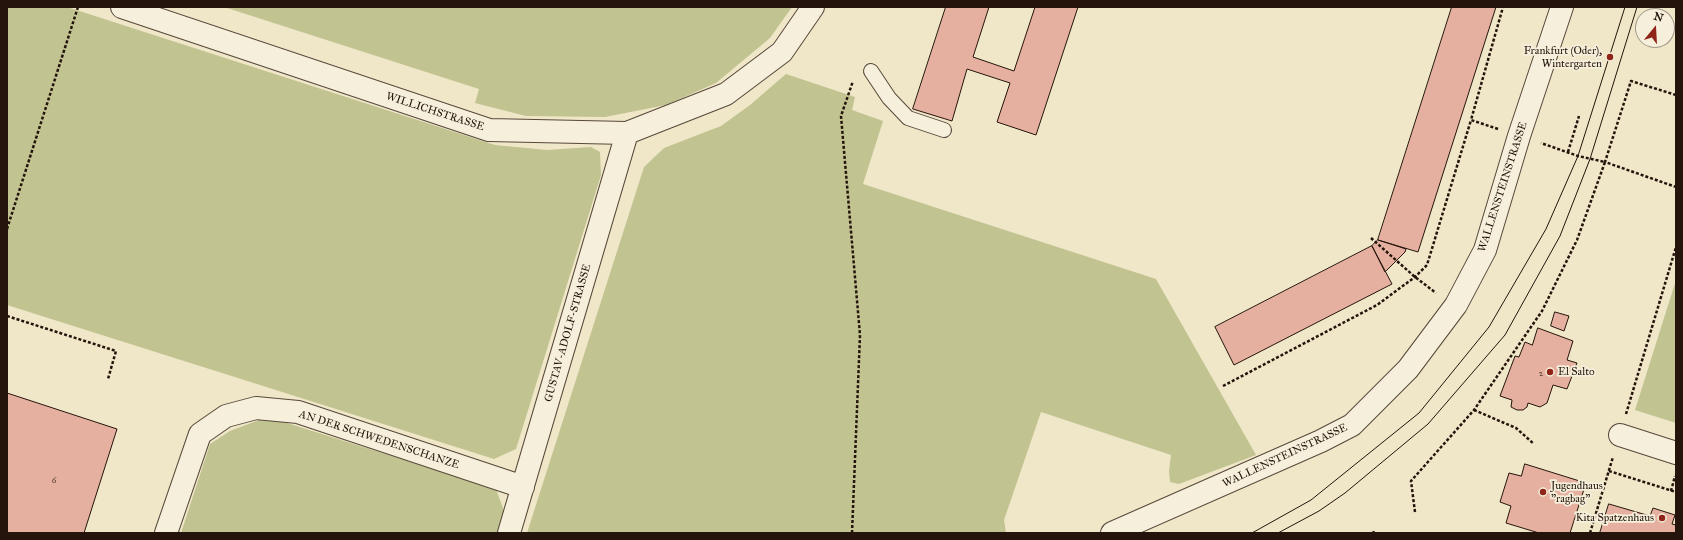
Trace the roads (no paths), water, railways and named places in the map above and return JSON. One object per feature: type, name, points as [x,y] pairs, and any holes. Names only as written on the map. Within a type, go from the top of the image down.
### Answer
[{"type":"street","name":"WILLICHSTRASSE","points":[[122,7],[489,130],[627,133],[726,94],[782,52],[813,7]]},
{"type":"street","name":"WALLENSTEINSTRASSE","points":[[1112,533],[1321,441],[1352,425],[1408,369],[1456,306],[1485,250],[1519,136],[1562,7]]},
{"type":"street","name":"GUSTAV-ADOLF-STRASSE","points":[[509,533],[627,133]]},
{"type":"street","name":"AN DER SCHWEDENSCHANZE","points":[[166,533],[200,434],[226,416],[256,408],[298,412],[522,487]]},
{"type":"street","points":[[1620,435],[1676,453]]},
{"type":"lane","points":[[871,71],[889,98],[908,118],[944,130]]},
{"type":"tram line","points":[[1252,533],[1311,500],[1419,413],[1489,327],[1546,229],[1578,156],[1625,7]]},
{"type":"tram line","points":[[1278,533],[1319,511],[1345,493],[1428,424],[1505,335],[1560,236],[1590,159],[1637,7]]},
{"type":"place","name":"Frankfurt (Oder), Wintergarten","points":[[1610,57]]},
{"type":"place","name":"El Salto","points":[[1550,372]]},
{"type":"place","name":"Jugendhaus \"ragbag\"","points":[[1543,492]]},
{"type":"place","name":"Kita Spatzenhaus","points":[[1662,518]]}]
